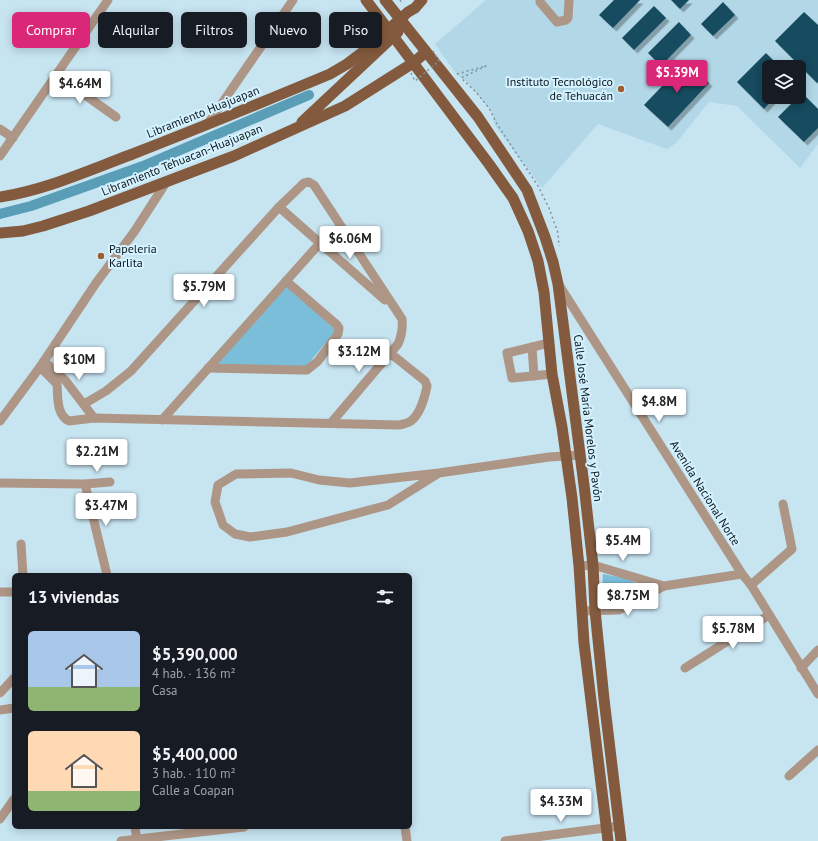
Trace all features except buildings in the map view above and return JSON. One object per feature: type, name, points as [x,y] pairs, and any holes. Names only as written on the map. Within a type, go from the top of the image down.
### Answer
[{"type":"main road","points":[[366,0],[391,33],[412,68],[485,158],[513,198],[528,231],[538,261],[544,292],[552,374],[572,498],[579,566],[584,643],[608,841]]},
{"type":"main road","name":"Calle José María Morelos y Pavón","points":[[385,0],[430,51],[527,190],[546,237],[554,262],[593,565],[595,610],[604,699],[622,841]]},
{"type":"main road","points":[[298,126],[338,88],[391,33],[403,22],[413,17],[419,4]]},
{"type":"main road","name":"Libramiento Huajuapan","points":[[0,197],[22,194],[79,174],[207,125],[330,74],[391,33]]},
{"type":"main road","name":"Libramiento Tehuacan-Huajuapan","points":[[0,233],[43,226],[89,211],[234,156],[345,106],[412,68],[430,51]]},
{"type":"main road","points":[[330,74],[338,88]]},
{"type":"street","points":[[0,156],[108,0]]},
{"type":"street","points":[[207,125],[293,0]]},
{"type":"street","points":[[540,0],[540,2],[557,22],[568,18],[569,0]]},
{"type":"street","points":[[56,75],[116,117]]},
{"type":"street","points":[[0,129],[13,138]]},
{"type":"street","points":[[0,421],[42,364],[96,284],[134,232],[167,181]]},
{"type":"street","points":[[84,404],[106,391],[131,371],[279,207],[304,183],[308,182],[314,185],[402,319],[403,329],[398,344],[331,423]]},
{"type":"street","points":[[279,207],[394,308]]},
{"type":"street","points":[[162,420],[320,243]]},
{"type":"street","points":[[208,368],[307,370],[318,361],[338,334],[339,328],[286,281]]},
{"type":"street","name":"Avenida Nacional Norte","points":[[558,284],[742,574],[751,585],[818,694]]},
{"type":"street","points":[[548,343],[507,353],[512,378],[552,374]]},
{"type":"street","points":[[532,347],[534,376]]},
{"type":"street","points":[[61,382],[60,411],[65,419],[69,421],[94,418],[399,425],[407,423],[413,419],[418,411],[427,386],[425,381],[390,353]]},
{"type":"street","points":[[42,364],[84,404],[94,418]]},
{"type":"street","points":[[438,473],[388,505],[288,532],[250,537],[235,534],[223,525],[215,502],[218,485],[236,474],[291,473],[319,480],[350,483],[438,473],[549,457],[580,455]]},
{"type":"street","points":[[0,483],[85,484],[110,482]]},
{"type":"street","points":[[85,484],[107,573]]},
{"type":"street","points":[[751,585],[792,549],[783,504]]},
{"type":"street","points":[[22,544],[23,573]]},
{"type":"street","points":[[579,566],[593,565],[664,586]]},
{"type":"street","points":[[582,611],[619,610],[664,586],[742,574]]},
{"type":"street","points":[[0,592],[12,592]]},
{"type":"street","points":[[685,668],[769,615]]},
{"type":"street","points":[[801,668],[818,650]]},
{"type":"street","points":[[0,693],[12,680]]},
{"type":"street","points":[[0,710],[12,708]]},
{"type":"street","points":[[789,776],[818,750]]},
{"type":"street","points":[[0,819],[12,802]]},
{"type":"street","points":[[505,841],[620,826]]},
{"type":"street","points":[[135,829],[137,840]]},
{"type":"street","points":[[121,841],[228,829]]},
{"type":"street","points":[[405,829],[407,841]]},
{"type":"path","points":[[412,68],[415,81],[439,61],[430,51]]},
{"type":"shaded area","name":"Instituto Tecnológico de Tehuacán","points":[[486,0],[818,0],[818,144],[800,168],[737,106],[709,102],[676,143],[667,149],[598,124],[542,188],[495,126],[492,112],[467,82],[457,75],[435,44]]},
{"type":"shaded area","points":[[286,285],[336,330],[305,368],[217,365]]},
{"type":"shaded area","points":[[603,574],[624,578],[648,588],[618,604],[601,604]]},
{"type":"waterway","points":[[0,214],[31,206],[143,166],[309,95]]},
{"type":"place","name":"Instituto Tecnológico de Tehuacán","points":[[621,89]]},
{"type":"place","name":"Papeleria Karlita","points":[[101,256]]}]
